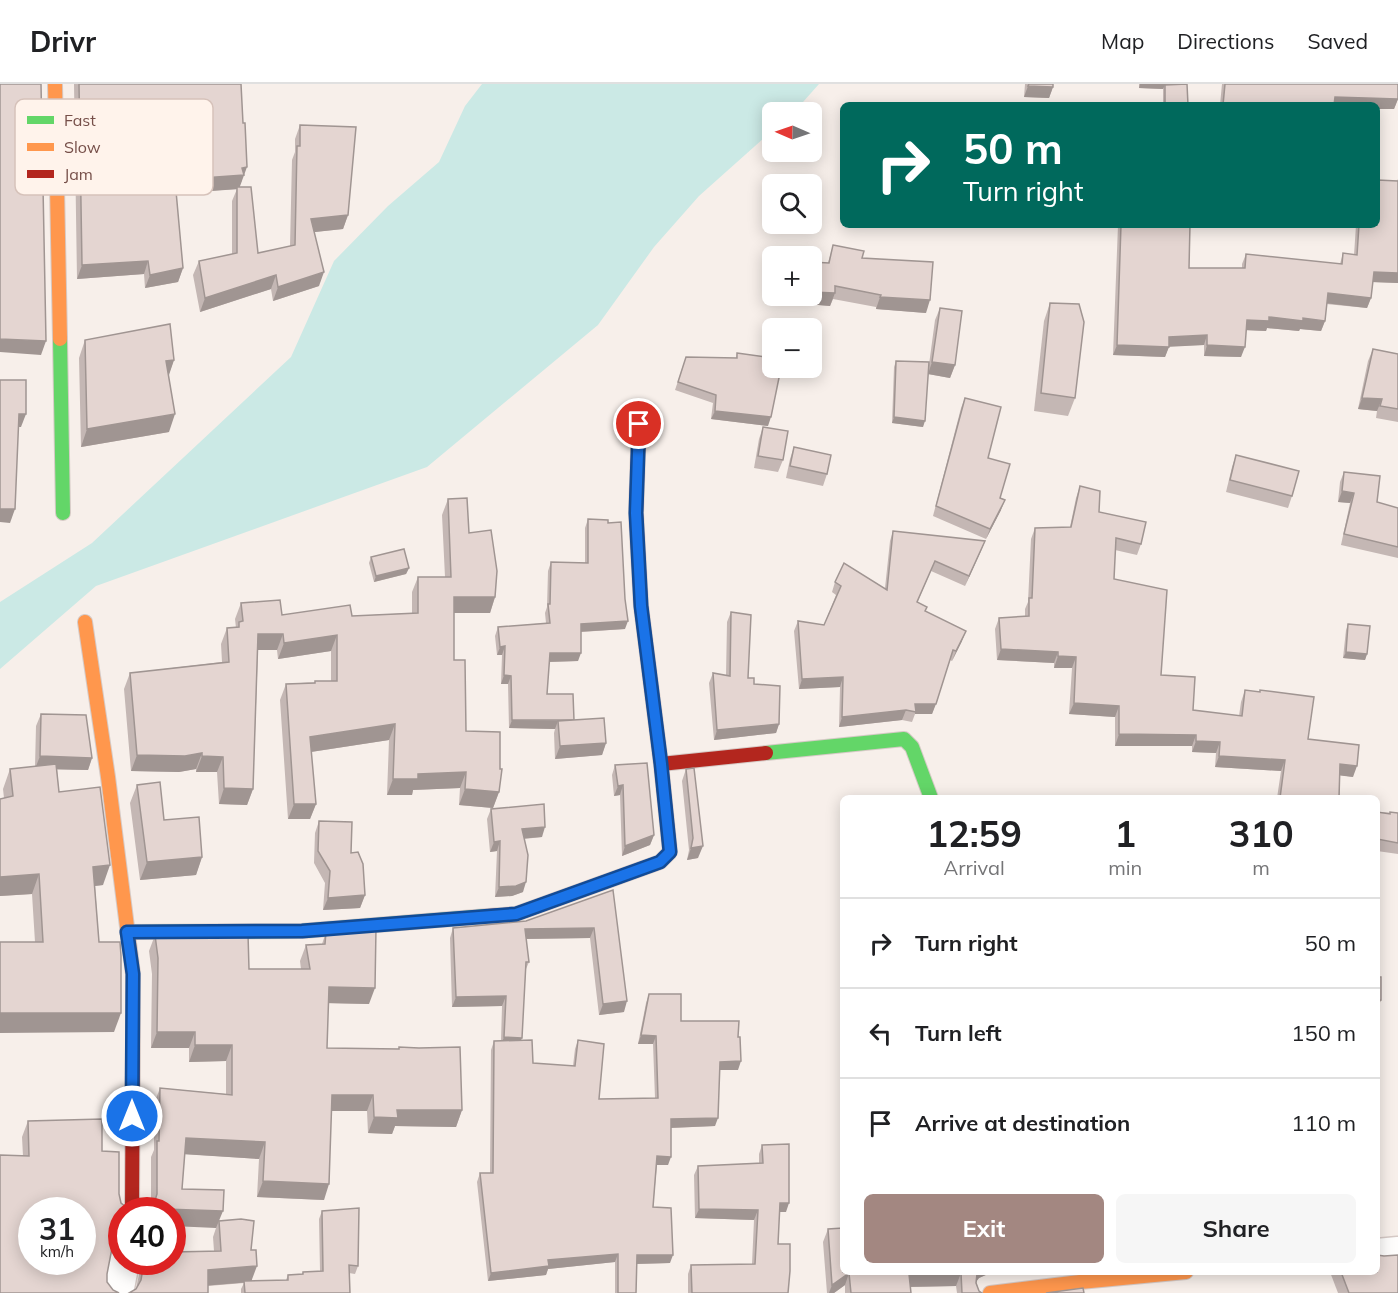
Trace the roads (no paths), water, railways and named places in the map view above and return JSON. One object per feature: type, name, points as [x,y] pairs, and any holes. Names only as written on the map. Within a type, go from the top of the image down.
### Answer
[{"type":"street","points":[[55,84],[55,99]]},
{"type":"street","points":[[57,195],[63,513]]},
{"type":"street","points":[[127,932],[302,931],[516,914],[660,862],[670,852],[641,606],[636,513],[639,424]]},
{"type":"street","points":[[85,622],[108,777],[133,974],[132,1197]]},
{"type":"street","points":[[661,764],[904,739],[912,747],[930,795]]},
{"type":"street","points":[[1380,1254],[1398,1252]]},
{"type":"street","points":[[118,1293],[121,1275]]},
{"type":"street","points":[[990,1293],[1079,1277],[1122,1275]]},
{"type":"water","points":[[482,84],[819,84],[803,102],[762,102],[762,140],[699,196],[654,247],[598,325],[427,467],[96,586],[0,669],[0,602],[92,543],[291,357],[334,261],[388,206],[439,162],[465,106]]}]
